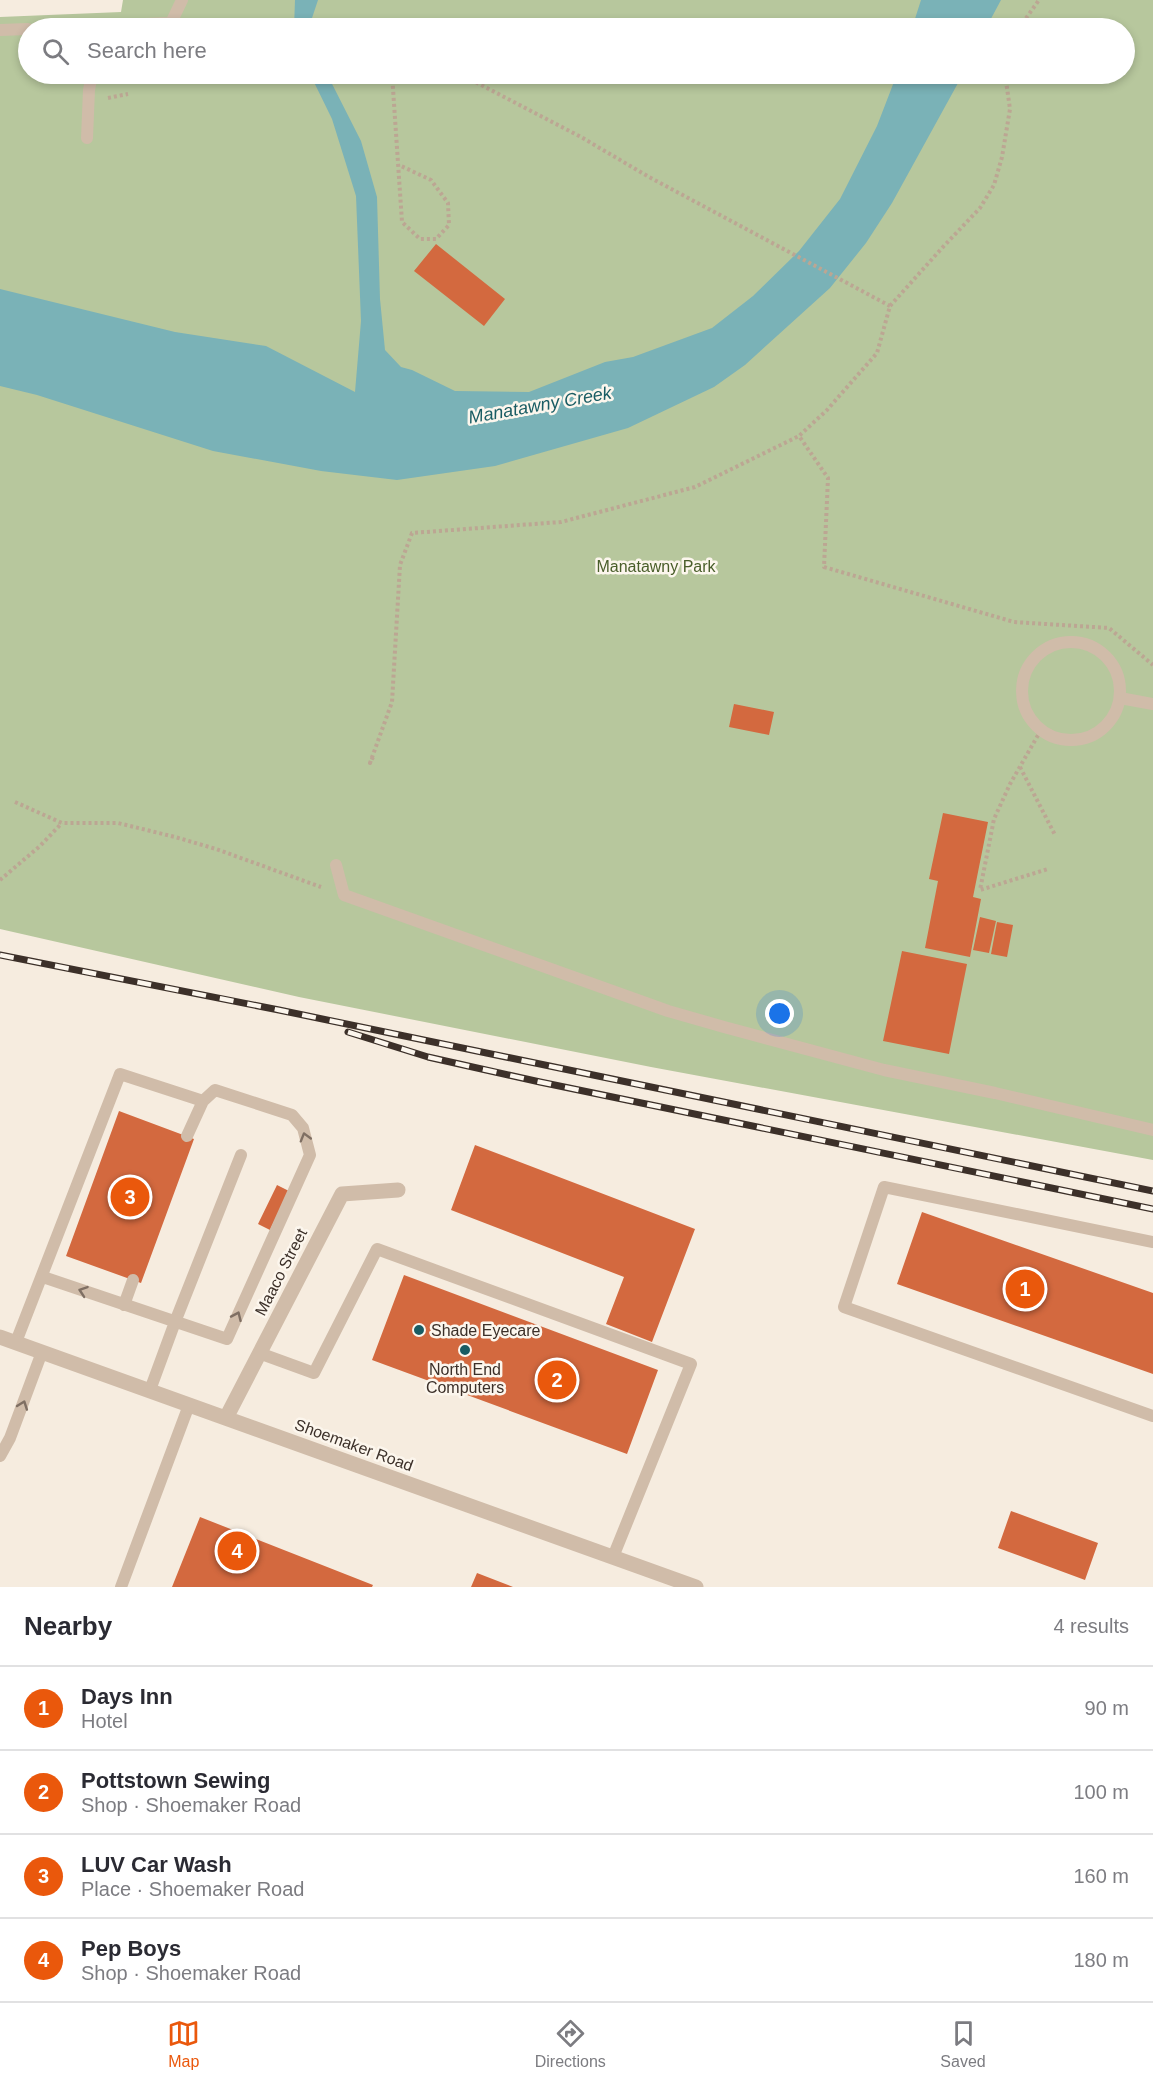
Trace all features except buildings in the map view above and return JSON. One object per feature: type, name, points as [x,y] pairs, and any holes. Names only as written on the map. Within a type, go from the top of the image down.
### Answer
[{"type":"street","name":"Maaco Street","points":[[226,1418],[342,1194],[398,1190]]},
{"type":"street","name":"Shoemaker Road","points":[[0,1337],[696,1587]]},
{"type":"lane","points":[[174,18],[183,0]]},
{"type":"lane","points":[[0,30],[18,29]]},
{"type":"lane","points":[[87,138],[90,84]]},
{"type":"lane","points":[[1070,642],[1087,644],[1101,652],[1113,665],[1119,681],[1120,698],[1116,713],[1106,726],[1094,735],[1079,740],[1063,740],[1041,730],[1035,726],[1026,712],[1022,698],[1023,682],[1028,667],[1039,654],[1053,645],[1070,642]]},
{"type":"lane","points":[[1120,698],[1153,704]]},
{"type":"lane","points":[[336,865],[344,895],[668,1011],[884,1070],[1153,1130]]},
{"type":"lane","points":[[16,1342],[120,1074],[203,1101]]},
{"type":"lane","points":[[43,1276],[227,1339],[310,1155],[303,1128],[292,1115],[215,1090],[203,1101],[187,1136]]},
{"type":"lane","points":[[150,1390],[242,1155]]},
{"type":"lane","points":[[1153,1242],[884,1187],[844,1307],[1153,1416]]},
{"type":"lane","points":[[259,1353],[315,1373],[377,1249],[691,1364],[613,1557]]},
{"type":"lane","points":[[124,1305],[133,1280]]},
{"type":"lane","points":[[0,1456],[10,1438],[42,1352]]},
{"type":"lane","points":[[121,1587],[189,1405]]},
{"type":"path","points":[[1026,18],[1039,0]]},
{"type":"path","points":[[393,84],[402,222],[420,239],[436,239],[449,225],[448,203],[431,180],[399,165]]},
{"type":"path","points":[[479,84],[890,306]]},
{"type":"path","points":[[373,757],[370,763],[392,702],[400,565],[412,533],[561,522],[695,487],[798,436],[827,410],[877,352],[890,306],[980,208],[994,185],[1002,157],[1010,109],[1006,84]]},
{"type":"path","points":[[798,436],[828,478],[824,567],[1014,622],[1109,627],[1153,665]]},
{"type":"path","points":[[1041,730],[994,819],[980,890],[1012,878],[1048,869]]},
{"type":"path","points":[[1020,766],[1054,835]]},
{"type":"path","points":[[15,802],[62,824],[118,823],[216,849],[344,895]]},
{"type":"path","points":[[0,880],[62,824]]},
{"type":"green space","name":"Manatawny Park","points":[[123,0],[1153,0],[1153,1160],[651,1067],[299,997],[0,929],[0,17],[121,12]]},
{"type":"water","points":[[295,0],[318,0],[312,18],[294,18]]},
{"type":"water","points":[[921,0],[1001,0],[991,18],[915,18]]},
{"type":"water","name":"Manatawny Creek","points":[[315,84],[332,84],[361,141],[377,197],[380,299],[385,350],[401,367],[455,391],[529,392],[605,362],[633,357],[712,328],[753,296],[799,251],[840,199],[877,126],[893,84],[957,84],[892,203],[866,243],[830,288],[745,365],[714,387],[628,428],[495,466],[397,480],[321,471],[213,451],[37,395],[0,386],[0,289],[175,332],[266,346],[355,392],[361,321],[356,196],[332,119]]},
{"type":"railway","points":[[0,955],[279,1010],[1153,1191]]},
{"type":"railway","points":[[348,1032],[428,1057],[540,1082],[1153,1209]]},
{"type":"place","name":"LUV Car Wash","points":[[130,1197]]},
{"type":"place","name":"Days Inn","points":[[1025,1289]]},
{"type":"place","name":"Shade Eyecare","points":[[419,1330]]},
{"type":"place","name":"North End Computers","points":[[465,1350]]},
{"type":"place","name":"Pottstown Sewing","points":[[557,1380]]},
{"type":"place","name":"Pep Boys","points":[[237,1551]]}]
